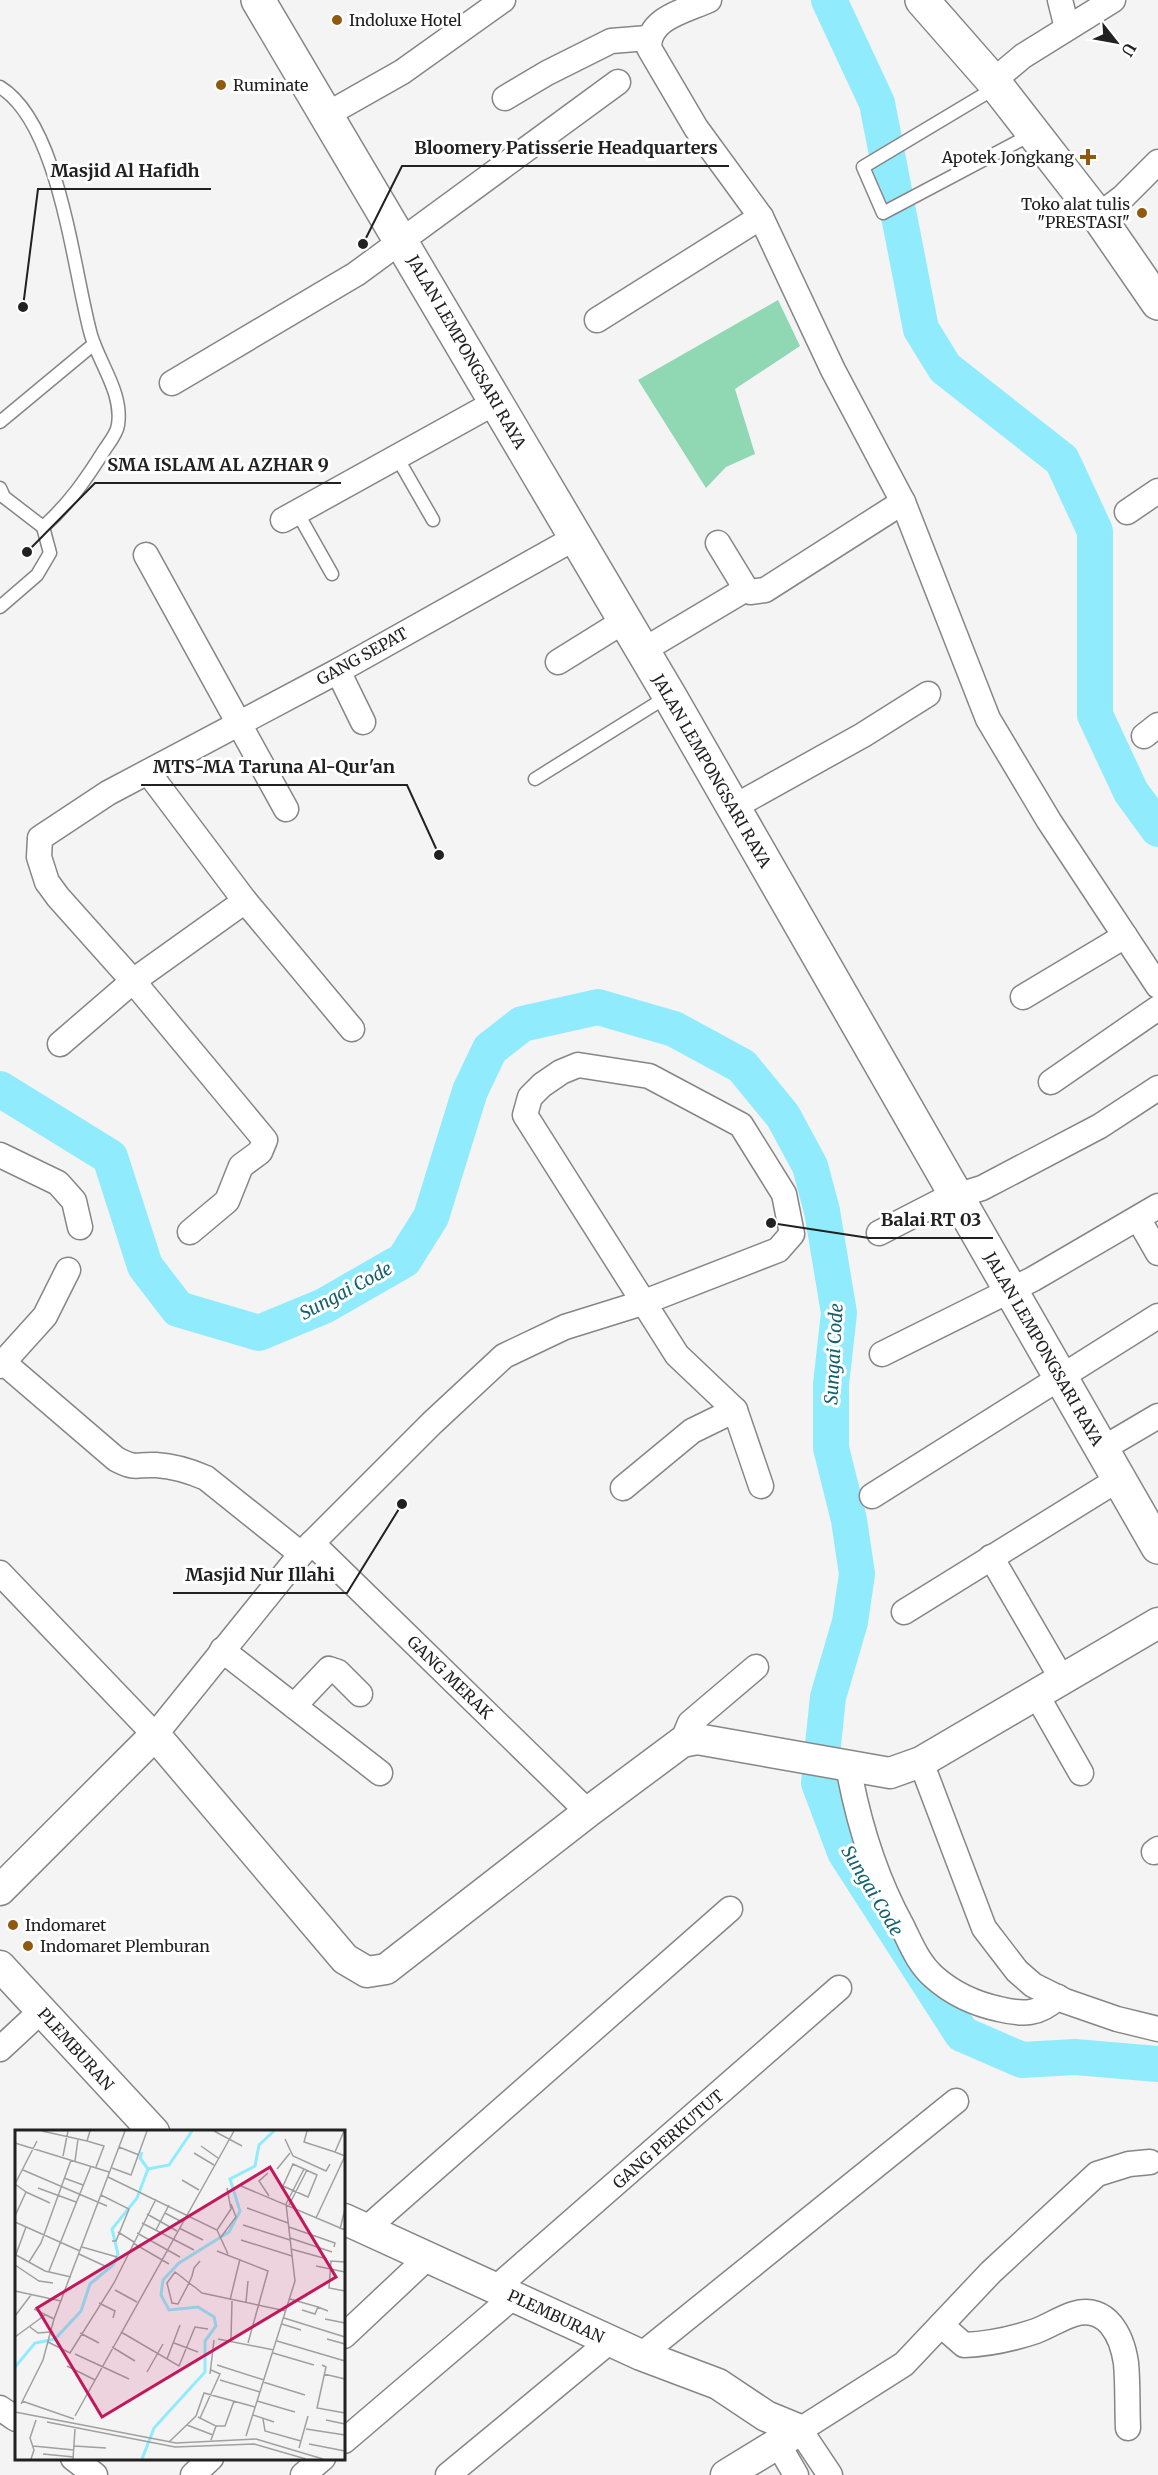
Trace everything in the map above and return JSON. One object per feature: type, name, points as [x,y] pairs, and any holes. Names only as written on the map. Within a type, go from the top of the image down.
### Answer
[{"type":"main road","name":"JALAN LEMPONGSARI RAYA","points":[[258,0],[669,695],[1010,1290],[1063,1378],[1117,1480],[1155,1535]]},
{"type":"main road","points":[[922,0],[995,84],[1098,216],[1158,303]]},
{"type":"street","points":[[326,115],[402,72],[503,0]]},
{"type":"street","points":[[709,0],[657,23],[648,38],[649,48],[696,128],[761,217],[833,370],[903,502],[988,719],[1049,821],[1158,986]]},
{"type":"street","points":[[1060,0],[1067,28]]},
{"type":"street","points":[[995,84],[1023,56],[1113,0]]},
{"type":"street","points":[[505,98],[546,73],[611,41],[648,38]]},
{"type":"street","points":[[172,383],[356,274],[618,82]]},
{"type":"street","points":[[1098,216],[1123,197],[1158,162]]},
{"type":"street","points":[[597,320],[761,217]]},
{"type":"street","points":[[290,516],[398,459],[496,402]]},
{"type":"street","points":[[1127,512],[1158,491]]},
{"type":"street","points":[[718,543],[746,589],[750,592],[765,590],[903,502]]},
{"type":"street","name":"GANG SEPAT","points":[[133,981],[57,897],[47,882],[39,857],[40,838],[60,822],[148,772],[239,721],[338,670],[575,538]]},
{"type":"street","points":[[146,555],[286,809]]},
{"type":"street","points":[[642,651],[746,589]]},
{"type":"street","points":[[558,662],[624,621]]},
{"type":"street","points":[[338,670],[363,722]]},
{"type":"street","points":[[732,808],[862,735],[928,694]]},
{"type":"street","points":[[148,772],[244,901],[352,1029]]},
{"type":"street","points":[[60,1044],[133,981],[244,901]]},
{"type":"street","points":[[1023,997],[1125,936]]},
{"type":"street","points":[[133,981],[265,1140],[260,1152],[241,1166],[227,1200],[190,1232]]},
{"type":"street","points":[[1052,1082],[1158,1008]]},
{"type":"street","points":[[0,1890],[155,1735],[306,1548],[432,1423],[504,1356],[565,1327],[642,1303],[778,1251],[792,1234],[784,1194],[741,1125],[649,1076],[578,1065],[561,1072],[542,1085],[530,1097],[525,1115],[642,1303],[677,1355],[735,1410],[761,1486]]},
{"type":"street","points":[[879,1233],[956,1195],[982,1188],[1100,1126],[1158,1088]]},
{"type":"street","points":[[0,1155],[58,1183],[74,1201],[80,1227]]},
{"type":"street","points":[[882,1354],[1010,1290],[1148,1213],[1158,1253]]},
{"type":"street","points":[[2,1364],[45,1316],[68,1270]]},
{"type":"street","points":[[872,1496],[1063,1378],[1158,1316]]},
{"type":"street","name":"GANG MERAK","points":[[2,1364],[116,1459],[134,1468],[154,1465],[189,1471],[206,1478],[306,1548],[588,1812]]},
{"type":"street","points":[[623,1488],[692,1431],[735,1410]]},
{"type":"street","points":[[1102,1449],[1158,1416]]},
{"type":"street","points":[[904,1612],[1117,1480]]},
{"type":"street","points":[[991,1557],[1062,1679]]},
{"type":"street","points":[[0,1573],[155,1735],[345,1959],[367,1972],[386,1969],[682,1742],[697,1739],[890,1773],[921,1762],[1158,1623]]},
{"type":"street","points":[[222,1650],[380,1773]]},
{"type":"street","points":[[682,1742],[690,1723],[756,1667]]},
{"type":"street","points":[[294,1706],[329,1670],[338,1672],[360,1694]]},
{"type":"street","points":[[1036,1694],[1081,1773]]},
{"type":"street","points":[[921,1762],[984,1928],[1017,1971],[1033,1985],[1058,1997],[1117,2019],[1158,2029]]},
{"type":"street","points":[[848,1766],[855,1805],[888,1901],[915,1954],[933,1976],[981,2005],[1006,2011],[1028,2012],[1045,2009],[1058,1997]]},
{"type":"street","points":[[355,2224],[730,1909]]},
{"type":"street","name":"PLEMBURAN","points":[[0,1966],[152,2130]]},
{"type":"street","name":"GANG PERKUTUT","points":[[345,2440],[839,1988]]},
{"type":"street","points":[[0,2049],[41,2011]]},
{"type":"street","points":[[641,2355],[956,2101]]},
{"type":"street","points":[[726,2475],[904,2364],[991,2272],[1097,2174],[1129,2164],[1150,2162]]},
{"type":"street","name":"PLEMBURAN","points":[[355,2224],[641,2355],[718,2384],[766,2416],[789,2437]]},
{"type":"street","points":[[345,2335],[428,2257]]},
{"type":"street","points":[[941,2325],[964,2345],[994,2343],[1038,2330],[1075,2313],[1092,2312],[1106,2318],[1117,2331],[1125,2362],[1128,2428]]},
{"type":"street","points":[[448,2475],[610,2340]]},
{"type":"street","points":[[0,2408],[15,2418]]},
{"type":"street","points":[[789,2437],[796,2475]]},
{"type":"street","points":[[789,2437],[830,2475]]},
{"type":"street","points":[[193,2475],[209,2460]]},
{"type":"street","points":[[303,2475],[321,2460]]},
{"type":"lane","points":[[995,84],[863,167],[883,213],[1033,133]]},
{"type":"lane","points":[[0,87],[7,91],[33,123],[66,212],[85,313],[94,344],[120,404],[118,428],[86,481],[43,527]]},
{"type":"lane","points":[[0,422],[94,344]]},
{"type":"lane","points":[[398,459],[433,520]]},
{"type":"lane","points":[[0,488],[4,497],[43,527],[50,554],[38,575],[0,607]]},
{"type":"lane","points":[[290,516],[332,574]]},
{"type":"lane","points":[[535,779],[669,695]]},
{"type":"green space","points":[[778,300],[800,346],[735,389],[755,454],[726,467],[706,488],[638,380]]},
{"type":"waterway","points":[[829,0],[877,103],[921,329],[945,368],[1062,460],[1095,531],[1095,715],[1131,792],[1158,829]]},
{"type":"waterway","name":"Sungai Code","points":[[0,1089],[110,1157],[145,1266],[178,1309],[259,1333],[324,1306],[404,1260],[431,1217],[470,1091],[490,1049],[522,1024],[598,1007],[674,1029],[742,1066],[783,1116],[810,1166],[822,1211],[839,1313],[831,1384],[831,1448],[849,1520],[857,1574],[850,1622],[828,1697],[819,1783],[845,1852],[962,2034],[1022,2060],[1075,2057],[1158,2064]]},
{"type":"place","name":"Indoluxe Hotel","points":[[337,20]]},
{"type":"place","name":"Ruminate","points":[[221,85]]},
{"type":"place","name":"Apotek Jongkang","points":[[1088,157]]},
{"type":"place","name":"Toko alat tulis \"PRESTASI\"","points":[[1142,213]]},
{"type":"place","name":"Bloomery Patisserie Headquarters","points":[[363,244]]},
{"type":"place","name":"Masjid Al Hafidh","points":[[23,307]]},
{"type":"place","name":"SMA ISLAM AL AZHAR 9","points":[[27,552]]},
{"type":"place","name":"MTS-MA Taruna Al-Qur'an","points":[[439,855]]},
{"type":"place","name":"Balai RT 03","points":[[771,1223]]},
{"type":"place","name":"Masjid Nur Illahi","points":[[402,1504]]},
{"type":"place","name":"Indomaret","points":[[13,1925]]},
{"type":"place","name":"Indomaret Plemburan","points":[[28,1946]]}]
